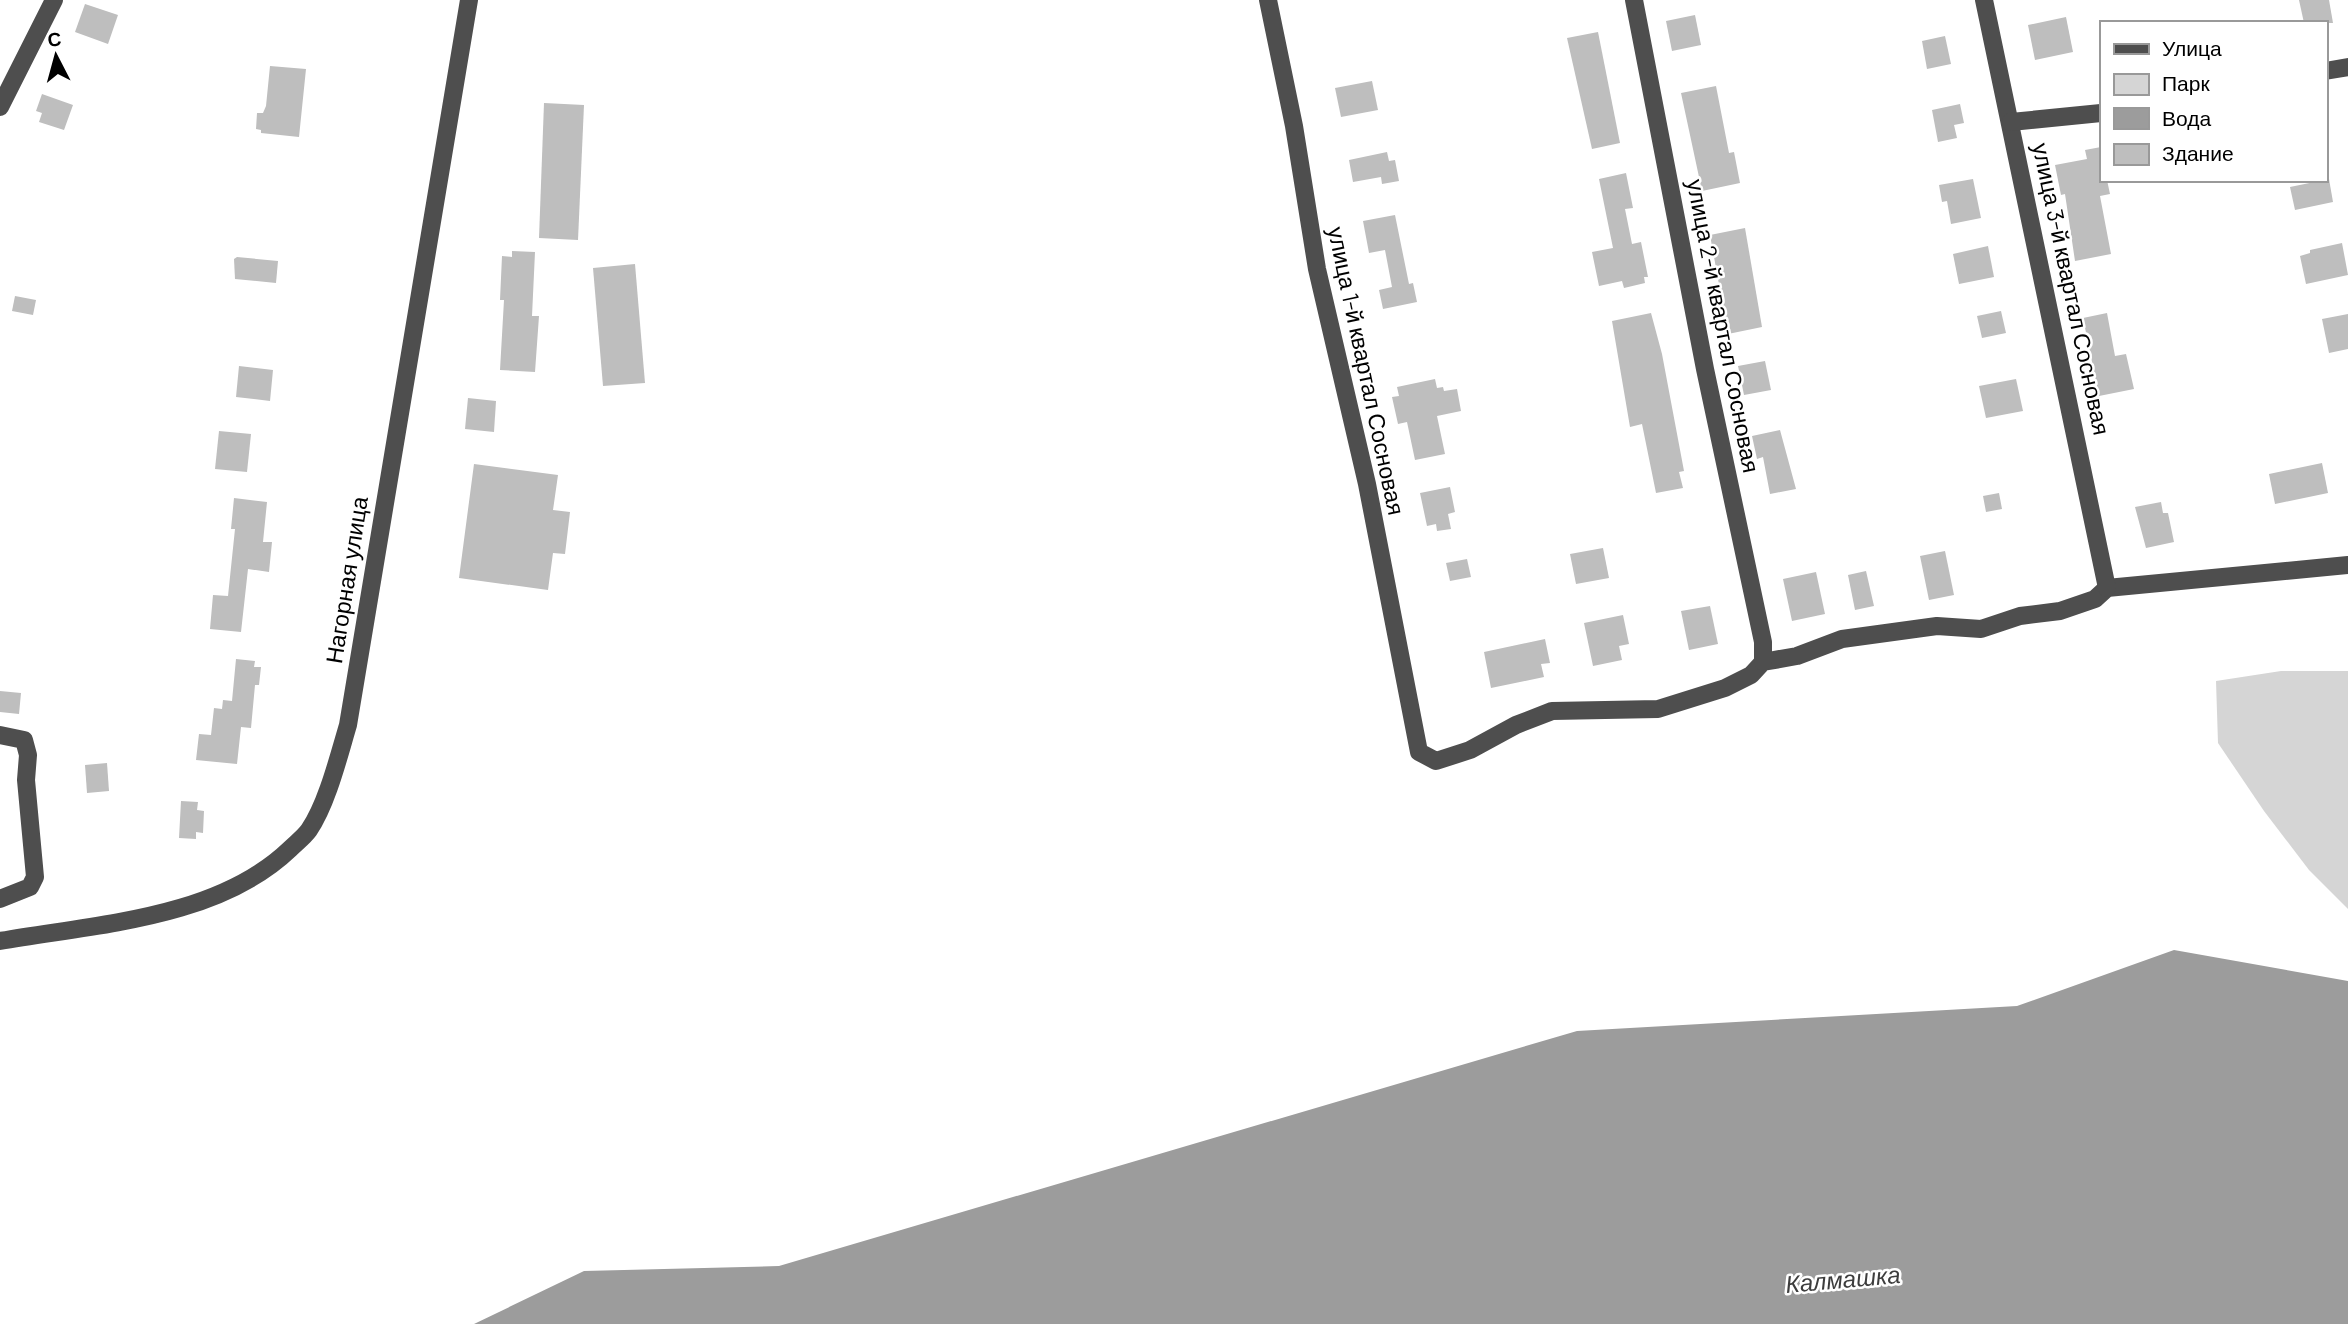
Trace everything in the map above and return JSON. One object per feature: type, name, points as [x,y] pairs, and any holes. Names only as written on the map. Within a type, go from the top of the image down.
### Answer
[{"type":"street","points":[[0,107],[54,0]]},
{"type":"street","name":"Нагорная улица","points":[[0,941],[175,909],[231,891],[276,862],[309,830],[336,767],[348,725],[469,0]]},
{"type":"street","name":"улица 1-й квартал Сосновая","points":[[1268,0],[1294,126],[1317,269],[1367,484],[1419,752],[1436,761],[1470,750],[1516,725],[1552,711],[1658,709],[1726,688],[1751,675],[1763,662]]},
{"type":"street","name":"улица 2-й квартал Сосновая","points":[[1634,0],[1705,369],[1763,642],[1763,662]]},
{"type":"street","name":"улица 3-й квартал Сосновая","points":[[1984,0],[2107,588]]},
{"type":"street","points":[[2327,71],[2348,68]]},
{"type":"street","points":[[2011,122],[2100,113]]},
{"type":"street","points":[[1763,662],[1797,656],[1842,639],[1887,631],[1937,626],[1981,629],[2020,616],[2060,611],[2095,599],[2107,588],[2348,565]]},
{"type":"street","points":[[0,735],[24,740],[28,755],[26,780],[35,877],[30,887],[0,899]]},
{"type":"green space","points":[[2281,671],[2348,671],[2348,909],[2309,870],[2264,811],[2218,743],[2216,681]]},
{"type":"water","name":"Калмашка","points":[[2174,950],[2348,981],[2348,1324],[474,1324],[584,1271],[779,1266],[1577,1031],[2017,1006]]},
{"type":"building","points":[[2299,0],[2329,0],[2333,23],[2304,21]]},
{"type":"building","points":[[85,4],[118,15],[108,44],[75,32]]},
{"type":"building","points":[[1695,15],[1701,45],[1672,51],[1666,21]]},
{"type":"building","points":[[2066,17],[2073,52],[2035,60],[2028,25]]},
{"type":"building","points":[[1598,32],[1620,143],[1592,149],[1567,38]]},
{"type":"building","points":[[1945,36],[1951,64],[1927,69],[1922,41]]},
{"type":"building","points":[[270,66],[306,69],[299,137],[261,133],[261,130],[256,129],[257,113],[263,113],[266,106]]},
{"type":"building","points":[[1372,81],[1378,110],[1341,117],[1335,88]]},
{"type":"building","points":[[1716,86],[1729,153],[1734,152],[1740,183],[1702,191],[1681,93]]},
{"type":"building","points":[[42,94],[73,105],[64,130],[39,122],[42,113],[36,111]]},
{"type":"building","points":[[544,103],[584,105],[578,240],[539,238]]},
{"type":"building","points":[[1960,104],[1964,123],[1954,125],[1957,138],[1938,142],[1932,110]]},
{"type":"building","points":[[2100,147],[2100,182],[2107,182],[2110,194],[2100,196],[2111,254],[2075,261],[2065,194],[2061,195],[2055,165],[2087,159],[2085,150]]},
{"type":"building","points":[[1387,152],[1389,161],[1395,160],[1399,181],[1382,184],[1381,177],[1353,182],[1349,160]]},
{"type":"building","points":[[1626,173],[1633,208],[1625,209],[1632,244],[1641,242],[1648,277],[1644,277],[1645,283],[1624,288],[1622,281],[1599,286],[1592,252],[1613,248],[1599,179]]},
{"type":"building","points":[[1973,179],[1981,218],[1951,224],[1947,201],[1942,202],[1939,185]]},
{"type":"building","points":[[2327,179],[2333,202],[2295,210],[2290,187],[2327,182]]},
{"type":"building","points":[[1395,215],[1409,284],[1413,283],[1417,302],[1383,309],[1379,290],[1392,287],[1385,250],[1369,253],[1363,221]]},
{"type":"building","points":[[1745,228],[1762,327],[1728,334],[1710,235]]},
{"type":"building","points":[[2342,243],[2348,275],[2306,284],[2300,256],[2310,253],[2310,250]]},
{"type":"building","points":[[1988,246],[1994,277],[1959,284],[1953,254]]},
{"type":"building","points":[[512,251],[535,252],[532,316],[539,316],[535,372],[500,370],[504,300],[500,300],[502,256],[512,257]]},
{"type":"building","points":[[237,257],[278,261],[276,283],[235,279],[234,259]]},
{"type":"building","points":[[635,264],[645,383],[603,386],[593,268]]},
{"type":"building","points":[[15,296],[36,300],[33,315],[12,311]]},
{"type":"building","points":[[2001,311],[2006,333],[1982,338],[1977,316]]},
{"type":"building","points":[[1651,313],[1662,354],[1684,471],[1679,472],[1683,488],[1656,493],[1642,424],[1630,427],[1612,321]]},
{"type":"building","points":[[2107,313],[2115,356],[2126,354],[2134,389],[2099,396],[2083,318]]},
{"type":"building","points":[[2348,314],[2348,349],[2329,353],[2322,319]]},
{"type":"building","points":[[1765,361],[1771,390],[1744,395],[1738,366]]},
{"type":"building","points":[[239,366],[273,370],[270,401],[236,397]]},
{"type":"building","points":[[1435,379],[1437,388],[1443,387],[1444,391],[1457,389],[1461,411],[1437,416],[1445,454],[1415,460],[1407,422],[1398,424],[1392,397],[1399,396],[1397,387]]},
{"type":"building","points":[[2016,379],[2023,411],[1986,418],[1979,386]]},
{"type":"building","points":[[468,398],[496,401],[494,432],[465,429]]},
{"type":"building","points":[[1780,430],[1796,489],[1770,494],[1763,457],[1757,459],[1752,436]]},
{"type":"building","points":[[219,431],[251,434],[247,472],[215,469]]},
{"type":"building","points":[[2322,463],[2328,493],[2275,504],[2269,474]]},
{"type":"building","points":[[474,464],[558,475],[553,510],[570,512],[565,554],[553,553],[548,590],[459,578]]},
{"type":"building","points":[[1450,487],[1455,512],[1448,514],[1451,529],[1437,531],[1436,524],[1427,526],[1420,493]]},
{"type":"building","points":[[1999,493],[2002,509],[1986,512],[1983,496]]},
{"type":"building","points":[[234,498],[267,502],[263,542],[272,542],[269,572],[248,569],[241,632],[210,629],[213,595],[228,596],[235,529],[231,529]]},
{"type":"building","points":[[2161,502],[2163,513],[2168,513],[2174,542],[2146,548],[2135,507]]},
{"type":"building","points":[[1603,548],[1609,578],[1576,584],[1570,554]]},
{"type":"building","points":[[1945,551],[1954,595],[1929,600],[1920,556]]},
{"type":"building","points":[[1467,559],[1471,577],[1450,581],[1446,563]]},
{"type":"building","points":[[1866,571],[1874,606],[1855,610],[1848,575]]},
{"type":"building","points":[[1816,572],[1825,614],[1792,621],[1783,579]]},
{"type":"building","points":[[1710,606],[1718,644],[1689,650],[1681,611]]},
{"type":"building","points":[[1623,615],[1629,644],[1619,646],[1622,660],[1593,666],[1584,623]]},
{"type":"building","points":[[1545,639],[1550,663],[1541,664],[1544,677],[1491,688],[1484,652]]},
{"type":"building","points":[[236,659],[255,661],[254,667],[261,667],[259,685],[255,685],[251,728],[241,727],[237,764],[196,760],[199,734],[211,735],[214,708],[222,709],[223,700],[232,701]]},
{"type":"building","points":[[0,691],[21,693],[19,714],[0,712]]},
{"type":"building","points":[[107,763],[109,791],[87,793],[85,765]]},
{"type":"building","points":[[181,801],[198,802],[197,810],[204,811],[203,833],[196,832],[196,839],[179,838]]}]
